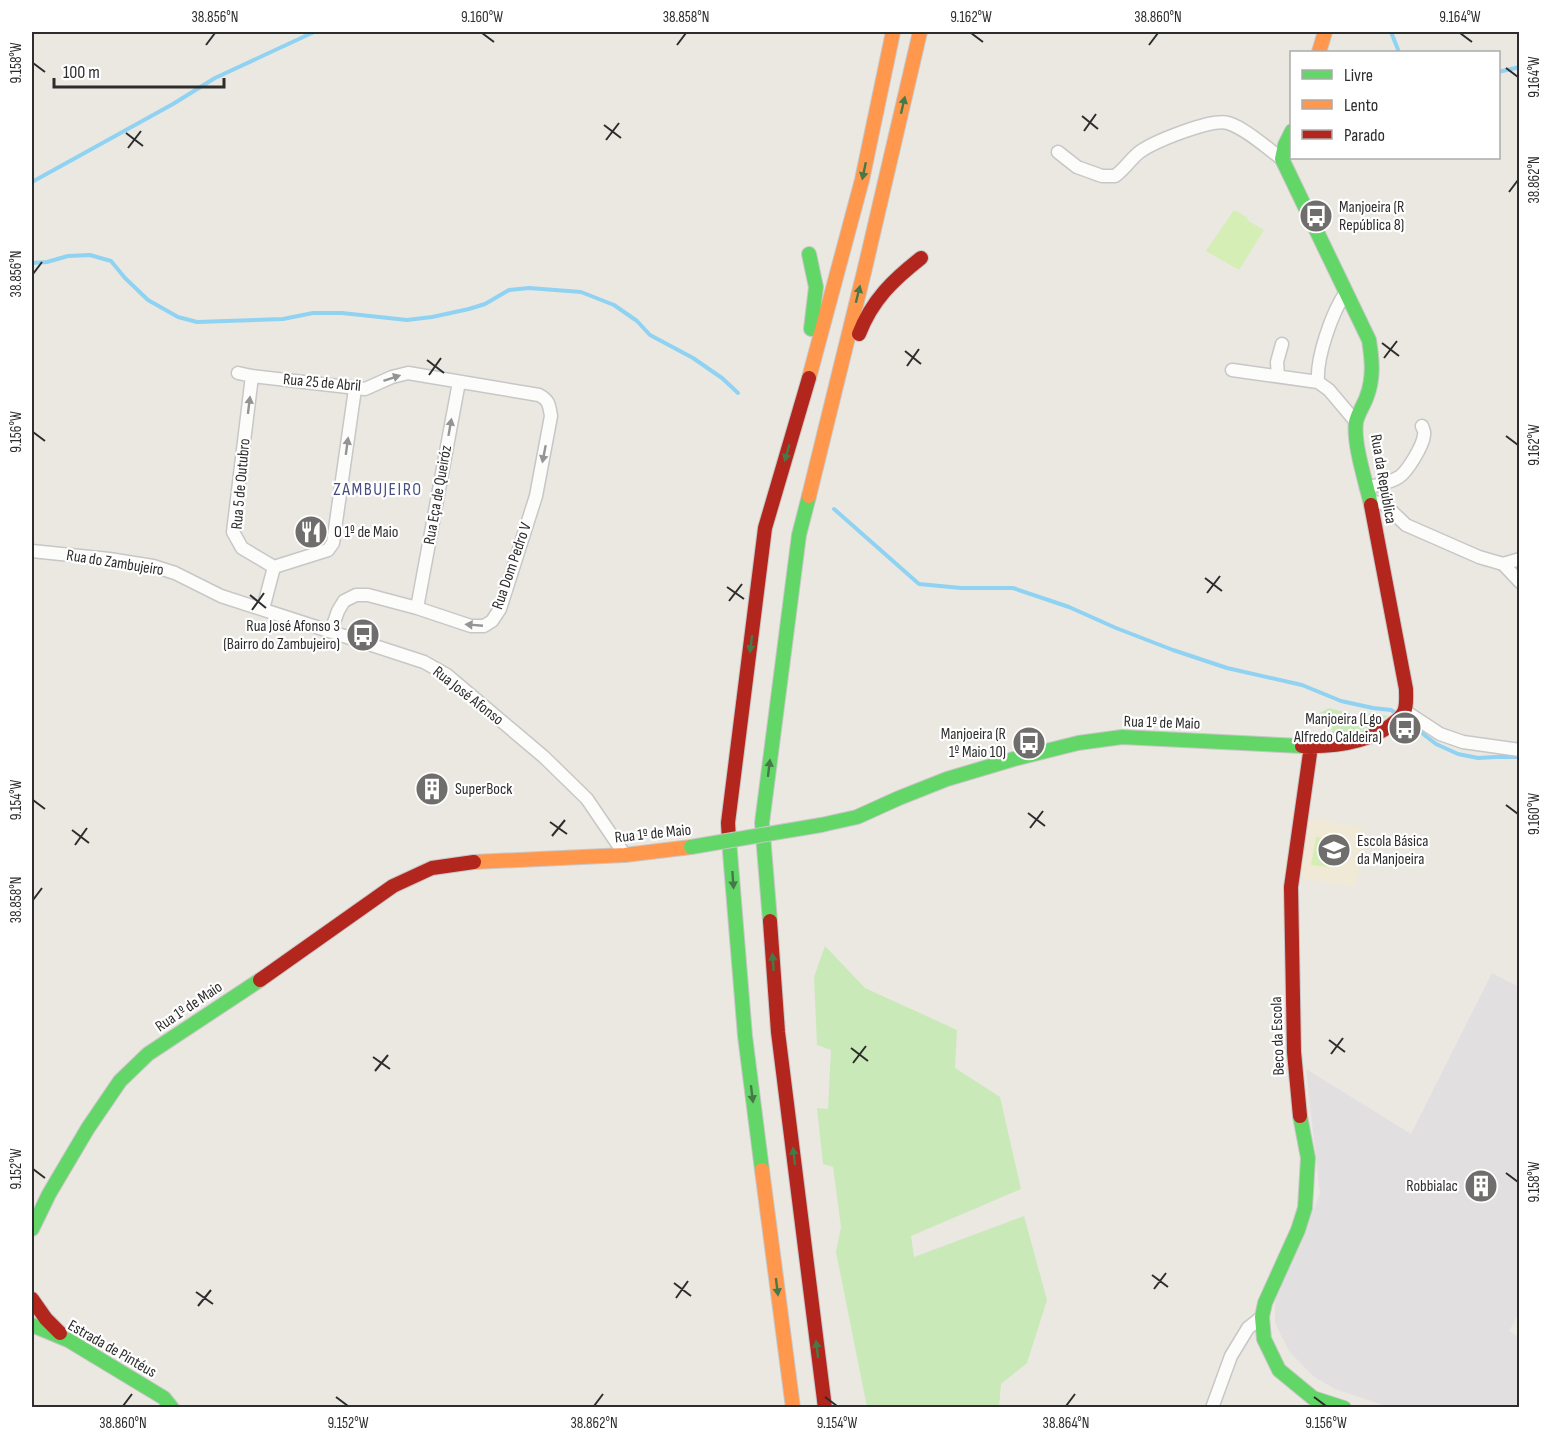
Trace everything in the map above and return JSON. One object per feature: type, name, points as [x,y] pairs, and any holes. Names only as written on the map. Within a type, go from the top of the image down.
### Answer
[{"type":"main road","points":[[793,1407],[745,1036],[728,823],[765,528],[819,343],[862,180],[893,32]]},
{"type":"main road","points":[[825,1407],[778,1032],[762,823],[799,535],[920,32]]},
{"type":"main road","points":[[1319,51],[1325,32]]},
{"type":"main road","points":[[1282,159],[1290,135]]},
{"type":"main road","name":"Rua da República","points":[[1282,159],[1370,340],[1374,371],[1369,393],[1356,422],[1384,583],[1406,689],[1405,711]]},
{"type":"main road","points":[[799,412],[804,360],[813,319],[816,287],[809,254]]},
{"type":"main road","points":[[824,431],[848,370],[864,318],[881,291],[921,258]]},
{"type":"main road","name":"Rua 1º de Maio","points":[[32,1229],[49,1194],[88,1128],[120,1081],[148,1054],[393,886],[432,868],[467,862],[625,855],[691,847],[821,825],[857,817],[947,779],[1078,743],[1122,737],[1311,746],[1355,742],[1369,738],[1393,724],[1405,711]]},
{"type":"main road","name":"Beco da Escola","points":[[1262,1317],[1265,1303],[1298,1230],[1305,1208],[1308,1158],[1299,1108],[1294,1052],[1291,887],[1311,746]]},
{"type":"main road","points":[[32,1299],[46,1319],[68,1340]]},
{"type":"main road","points":[[1262,1317],[1264,1340],[1279,1370],[1313,1398],[1344,1407]]},
{"type":"main road","name":"Estrada de Pintéus","points":[[32,1325],[68,1340],[164,1398],[172,1407]]},
{"type":"street","points":[[1058,152],[1077,167],[1102,176],[1115,176],[1140,152],[1164,139],[1210,123],[1225,122],[1236,126],[1282,159]]},
{"type":"street","points":[[1318,382],[1320,357],[1340,301],[1346,292]]},
{"type":"street","points":[[1278,376],[1277,362],[1281,344]]},
{"type":"street","points":[[1232,370],[1318,382],[1329,390],[1356,422]]},
{"type":"street","name":"Rua 25 de Abril","points":[[238,373],[355,389],[365,389],[392,377],[408,374],[539,395],[545,398]]},
{"type":"street","name":"Rua 5 de Outubro","points":[[252,376],[233,532],[242,548],[274,567]]},
{"type":"street","name":"Rua Eça de Queiróz","points":[[417,609],[459,382]]},
{"type":"street","points":[[263,609],[274,567],[328,550],[333,543],[355,389]]},
{"type":"street","name":"Rua Dom Pedro V","points":[[332,631],[338,611],[344,601],[356,595],[368,595],[471,626],[483,626],[492,621],[500,609],[536,495],[551,416],[549,403],[545,398]]},
{"type":"street","points":[[1422,426],[1424,435],[1419,449],[1401,476],[1368,495],[1383,504],[1406,525],[1479,557],[1503,564],[1520,582]]},
{"type":"street","name":"Rua do Zambujeiro","points":[[32,551],[153,566],[175,573],[221,596],[263,609]]},
{"type":"street","points":[[1503,564],[1520,559]]},
{"type":"street","name":"Rua José Afonso","points":[[263,609],[424,662],[447,675],[544,756],[587,799],[625,855]]},
{"type":"street","points":[[1405,711],[1440,734],[1463,742],[1520,750]]},
{"type":"street","points":[[1212,1407],[1232,1356],[1248,1328],[1262,1317]]},
{"type":"shaded area","name":"Escola Básica da Manjoeira","points":[[1310,818],[1363,828],[1364,854],[1354,887],[1300,878]]},
{"type":"shaded area","points":[[1492,973],[1519,987],[1520,1311],[1509,1331],[1519,1337],[1519,1407],[1389,1407],[1335,1389],[1313,1376],[1289,1351],[1275,1323],[1275,1301],[1320,1194],[1306,1069],[1411,1134]]},
{"type":"green space","points":[[1234,210],[1264,230],[1239,270],[1206,251]]},
{"type":"green space","points":[[1329,708],[1360,716],[1372,713],[1388,716],[1353,734],[1332,734],[1332,726],[1316,726],[1316,715]]},
{"type":"green space","points":[[1316,837],[1333,839],[1329,867],[1311,865]]},
{"type":"green space","points":[[825,946],[865,988],[957,1030],[955,1068],[1000,1097],[1021,1189],[911,1236],[914,1257],[1024,1216],[1047,1300],[1027,1363],[1001,1384],[999,1407],[867,1407],[836,1252],[841,1227],[833,1167],[823,1164],[817,1108],[828,1109],[831,1050],[817,1045],[814,977]]},
{"type":"waterway","points":[[32,182],[173,104],[215,78],[314,32]]},
{"type":"waterway","points":[[1391,32],[1399,51]]},
{"type":"waterway","points":[[1500,72],[1520,67]]},
{"type":"waterway","points":[[32,263],[47,262],[68,256],[90,255],[111,261],[148,300],[178,317],[197,322],[283,319],[313,313],[342,313],[407,320],[469,309],[485,304],[509,290],[529,288],[581,292],[614,305],[637,321],[650,335],[693,358],[722,378],[738,393]]},
{"type":"waterway","points":[[834,509],[919,584],[961,588],[1013,588],[1069,607],[1173,650],[1227,668],[1302,685],[1341,701],[1391,710],[1397,714]]},
{"type":"waterway","points":[[1405,720],[1436,744],[1458,754],[1478,758],[1520,757]]},
{"type":"traffic: fast","points":[[1290,135],[1282,159],[1369,340],[1372,375],[1367,396],[1356,422],[1356,431],[1358,452],[1371,505]]},
{"type":"traffic: fast","points":[[809,254],[816,287],[811,329]]},
{"type":"traffic: fast","points":[[770,921],[762,823],[799,535],[809,496]]},
{"type":"traffic: fast","points":[[821,825],[857,817],[947,779],[1078,743],[1122,737],[1302,746]]},
{"type":"traffic: fast","points":[[691,847],[821,825]]},
{"type":"traffic: fast","points":[[729,840],[745,1036],[762,1170]]},
{"type":"traffic: fast","points":[[32,1229],[49,1194],[88,1128],[120,1081],[148,1054],[260,980]]},
{"type":"traffic: fast","points":[[1300,1116],[1308,1158],[1305,1208],[1298,1230],[1265,1303],[1262,1317],[1264,1339],[1279,1370],[1313,1398],[1344,1408]]},
{"type":"traffic: fast","points":[[32,1325],[68,1340],[164,1398],[172,1408]]},
{"type":"traffic: slow","points":[[809,378],[862,180],[893,32]]},
{"type":"traffic: slow","points":[[809,496],[920,32]]},
{"type":"traffic: slow","points":[[1319,51],[1325,32]]},
{"type":"traffic: slow","points":[[474,862],[625,855],[691,847]]},
{"type":"traffic: slow","points":[[762,1170],[793,1408]]},
{"type":"traffic: jam","points":[[859,334],[870,311],[884,292],[921,258]]},
{"type":"traffic: jam","points":[[729,840],[728,823],[765,528],[809,378]]},
{"type":"traffic: jam","points":[[1302,746],[1337,745],[1360,740],[1397,721],[1405,710],[1406,689],[1371,505]]},
{"type":"traffic: jam","points":[[1300,1116],[1294,1052],[1291,887],[1311,746]]},
{"type":"traffic: jam","points":[[260,980],[393,886],[432,868],[474,862]]},
{"type":"traffic: jam","points":[[770,921],[778,1032],[825,1408]]},
{"type":"traffic: jam","points":[[32,1299],[46,1319],[60,1333]]},
{"type":"place","name":"Manjoeira (R República 8)","points":[[1316,216]]},
{"type":"place","name":"O 1º de Maio","points":[[311,532]]},
{"type":"place","name":"Rua José Afonso 3 (Bairro do Zambujeiro)","points":[[363,635]]},
{"type":"place","name":"Manjoeira (Lgo Alfredo Caldeira)","points":[[1405,728]]},
{"type":"place","name":"Manjoeira (R 1º Maio 10)","points":[[1029,743]]},
{"type":"place","name":"SuperBock","points":[[432,789]]},
{"type":"place","name":"Escola Básica da Manjoeira","points":[[1334,850]]},
{"type":"place","name":"Robbialac","points":[[1481,1186]]},
{"type":"district","name":"ZAMBUJEIRO","points":[[378,489]]}]
